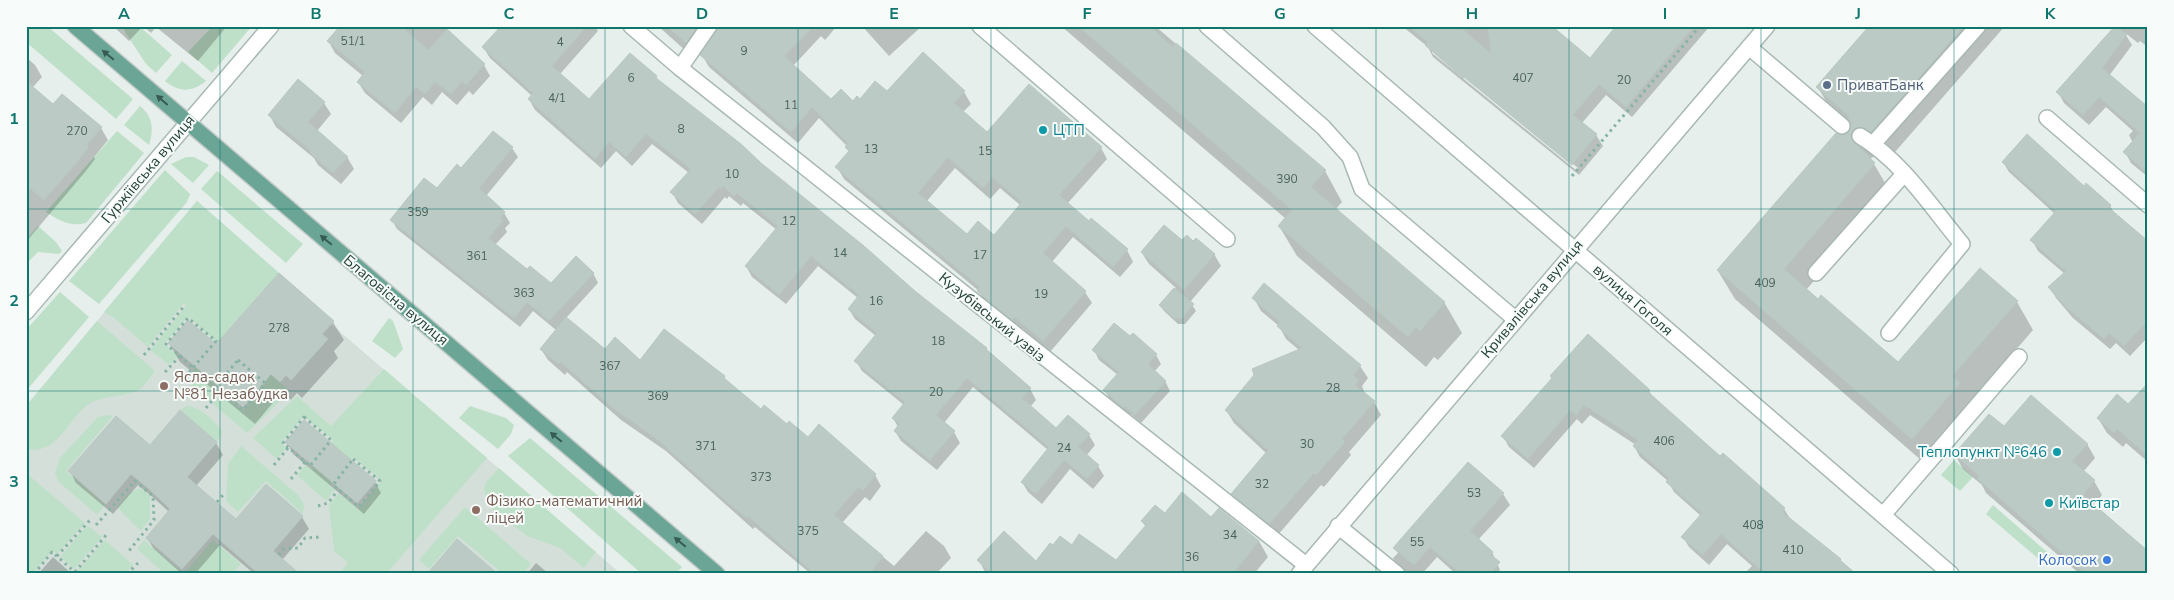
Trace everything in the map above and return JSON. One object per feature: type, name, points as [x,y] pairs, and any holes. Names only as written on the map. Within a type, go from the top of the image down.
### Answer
[{"type":"main road","name":"Благовісна вулиця","points":[[75,26],[717,574]]},
{"type":"street","name":"Гуржіївська вулиця","points":[[26,312],[271,26]]},
{"type":"street","name":"Кузубівський узвіз","points":[[630,26],[1302,570]]},
{"type":"street","points":[[680,68],[709,26]]},
{"type":"street","points":[[980,26],[1227,238]]},
{"type":"street","points":[[1207,26],[1323,127],[1350,157],[1362,188],[1515,319]]},
{"type":"street","name":"вулиця Гоголя","points":[[1315,26],[1951,574]]},
{"type":"street","name":"Кривалівська вулиця","points":[[1302,570],[1767,26]]},
{"type":"street","points":[[1873,144],[1978,26]]},
{"type":"street","points":[[1749,47],[1842,126]]},
{"type":"street","points":[[2047,118],[2148,205]]},
{"type":"street","points":[[1860,136],[1873,144],[1904,174],[1962,244],[1889,333]]},
{"type":"street","points":[[1816,273],[1904,174]]},
{"type":"street","points":[[1883,515],[2019,357]]},
{"type":"street","points":[[1338,526],[1397,574]]},
{"type":"path","points":[[1572,176],[1700,26]]},
{"type":"path","points":[[144,355],[184,305]]},
{"type":"path","points":[[178,384],[193,368],[216,342],[188,318],[166,344],[193,368]]},
{"type":"path","points":[[164,372],[180,356]]},
{"type":"path","points":[[238,360],[264,383],[243,410],[220,391],[216,386],[238,360]]},
{"type":"path","points":[[206,408],[220,391]]},
{"type":"path","points":[[304,417],[331,440],[310,466],[305,462],[283,443],[304,417]]},
{"type":"path","points":[[274,464],[288,448]]},
{"type":"path","points":[[353,459],[380,481],[359,507],[338,490],[332,485],[353,459]]},
{"type":"path","points":[[291,479],[305,462]]},
{"type":"path","points":[[96,525],[135,481],[147,489],[153,496],[154,520],[128,552]]},
{"type":"path","points":[[318,506],[328,503],[338,490]]},
{"type":"path","points":[[217,502],[223,495]]},
{"type":"path","points":[[57,556],[90,520]]},
{"type":"path","points":[[34,574],[52,552],[76,573],[107,534]]},
{"type":"path","points":[[278,555],[284,549],[298,548],[305,538],[322,537]]},
{"type":"path","points":[[128,574],[139,562]]},
{"type":"shaded area","name":"Ясла-садок №81 Незабудка","points":[[197,201],[334,321],[331,324],[621,574],[26,574],[26,406]]},
{"type":"green space","points":[[26,26],[47,26],[133,99],[116,119],[26,42]]},
{"type":"green space","points":[[124,26],[139,26],[172,55],[156,73],[146,64],[125,32]]},
{"type":"green space","points":[[213,26],[252,26],[212,73],[188,52]]},
{"type":"green space","points":[[182,61],[206,81],[195,88],[185,90],[170,85],[165,81]]},
{"type":"green space","points":[[140,106],[150,119],[152,134],[149,145],[124,125]]},
{"type":"green space","points":[[117,131],[144,153],[86,223],[75,224],[65,222],[46,212]]},
{"type":"green space","points":[[186,157],[194,157],[209,165],[193,183],[171,164]]},
{"type":"green space","points":[[165,170],[190,194],[187,202],[99,304],[69,281]]},
{"type":"green space","points":[[217,171],[303,244],[286,263],[201,189]]},
{"type":"green space","points":[[197,201],[279,273],[225,333],[290,391],[247,433],[213,404],[222,393],[243,411],[266,383],[237,358],[214,386],[219,391],[210,401],[185,380],[217,342],[188,317],[164,344],[179,356],[169,365],[150,350],[186,306],[184,303],[148,347],[114,318],[104,312]]},
{"type":"green space","points":[[38,226],[56,242],[62,251],[59,254],[38,252],[27,263],[26,240]]},
{"type":"green space","points":[[60,292],[89,317],[26,391],[26,330]]},
{"type":"green space","points":[[389,318],[393,321],[403,349],[395,358],[372,341]]},
{"type":"green space","points":[[97,321],[155,371],[140,389],[128,394],[98,400],[85,407],[53,443],[37,450],[26,449],[26,406]]},
{"type":"green space","points":[[384,369],[487,458],[386,574],[339,574],[348,563],[334,551],[329,504],[339,493],[358,509],[381,481],[353,457],[330,485],[335,490],[326,501],[297,475],[306,465],[311,469],[333,440],[304,416],[281,443],[286,448],[277,459],[253,438],[297,396],[331,426]]},
{"type":"green space","points":[[187,406],[202,411],[217,424],[222,433],[217,442],[181,410]]},
{"type":"green space","points":[[470,406],[506,418],[514,425],[511,434],[498,449],[459,418]]},
{"type":"green space","points":[[113,416],[66,471],[105,505],[97,515],[58,481],[55,473],[60,458],[98,417]]},
{"type":"green space","points":[[530,438],[682,567],[676,574],[642,574],[508,456]]},
{"type":"green space","points":[[241,446],[297,494],[304,504],[303,514],[266,481],[238,512],[226,501],[228,464]]},
{"type":"green space","points":[[1954,460],[1973,477],[1960,491],[1941,475]]},
{"type":"green space","points":[[499,468],[596,552],[584,568],[560,548],[527,536],[491,508],[486,499],[484,488],[487,481]]},
{"type":"green space","points":[[26,473],[85,523],[57,554],[52,551],[32,574],[26,574]]},
{"type":"green space","points":[[141,488],[150,496],[150,519],[141,531],[117,507],[130,492]]},
{"type":"green space","points":[[1993,505],[2055,559],[2048,567],[1986,514]]},
{"type":"green space","points":[[465,507],[531,564],[522,574],[503,574],[458,536],[429,569],[419,560]]},
{"type":"green space","points":[[87,525],[102,537],[74,569],[60,557]]},
{"type":"green space","points":[[105,540],[133,565],[125,574],[80,574],[77,571]]},
{"type":"green space","points":[[144,540],[184,574],[165,574],[137,549]]},
{"type":"green space","points":[[213,540],[241,564],[232,574],[184,574]]},
{"type":"building","points":[[340,26],[400,26],[429,50],[447,29],[485,64],[466,85],[462,81],[451,94],[435,82],[425,94],[416,87],[395,113],[357,82],[365,72],[327,41]]},
{"type":"building","points":[[501,26],[587,26],[552,66],[589,99],[630,53],[657,76],[656,78],[741,144],[761,163],[864,246],[915,291],[987,348],[1031,388],[1022,398],[1056,428],[1068,415],[1090,434],[1078,447],[1099,465],[1087,479],[1064,460],[1036,494],[1021,482],[1049,447],[967,378],[936,415],[955,431],[930,460],[894,431],[899,424],[892,418],[905,402],[854,361],[877,333],[848,309],[859,295],[811,256],[779,295],[745,266],[778,226],[737,193],[734,196],[723,186],[721,189],[719,187],[695,214],[670,192],[691,169],[646,134],[626,157],[609,142],[595,159],[528,99],[533,93],[482,47]]},
{"type":"building","points":[[667,26],[697,26],[686,43]]},
{"type":"building","points":[[718,26],[814,26],[784,56],[831,99],[841,89],[853,101],[857,96],[860,99],[875,81],[887,91],[923,52],[965,91],[954,103],[987,132],[1029,84],[1102,147],[1059,195],[1089,221],[1091,218],[1128,249],[1113,267],[1066,226],[1043,253],[1086,291],[1043,341],[1015,317],[1012,320],[977,291],[980,287],[835,167],[849,151],[845,147],[848,143],[812,107],[791,132],[700,55]],"holes":[[[948,157],[983,188],[992,177],[1022,202],[994,235],[978,221],[967,234],[918,193]]]},
{"type":"building","points":[[1078,26],[1149,26],[1173,47],[1176,43],[1326,170],[1311,187],[1445,302],[1420,331],[1416,327],[1408,337],[1278,226],[1292,210]]},
{"type":"building","points":[[1408,26],[1459,26],[1491,54],[1488,26],[1552,26],[1590,58],[1616,26],[1694,26],[1626,107],[1599,84],[1573,115],[1597,134],[1572,165],[1463,78],[1425,45],[1428,42]]},
{"type":"building","points":[[1869,26],[1964,26],[1871,132],[1861,127],[1853,130],[1852,140],[1875,163],[1784,269],[1818,299],[1821,295],[1898,362],[1980,268],[2018,301],[1952,376],[1960,383],[1912,439],[1717,270],[1836,133],[1845,135],[1849,132],[1851,123],[1848,119],[1850,117],[1816,87]]},
{"type":"building","points":[[2115,26],[2127,34],[2102,68],[2148,107],[2148,173],[2123,152],[2140,133],[2099,97],[2083,115],[2056,92]]},
{"type":"building","points":[[298,79],[325,102],[308,122],[348,157],[333,173],[310,153],[311,151],[268,115]]},
{"type":"building","points":[[26,81],[53,104],[62,94],[102,127],[87,144],[89,146],[79,160],[44,200],[26,185]]},
{"type":"building","points":[[493,131],[513,147],[479,188],[505,212],[500,218],[503,221],[488,238],[527,269],[530,266],[551,283],[576,256],[594,273],[549,321],[527,302],[514,318],[390,220],[424,178],[437,188],[457,164],[461,168]]},
{"type":"building","points":[[2027,134],[2084,186],[2086,183],[2111,205],[2109,208],[2148,241],[2148,320],[2124,346],[2109,333],[2104,339],[2066,307],[2048,287],[2066,271],[2030,240],[2056,211],[2002,162]]},
{"type":"building","points":[[1164,225],[1182,240],[1187,235],[1193,241],[1196,238],[1215,254],[1184,290],[1141,252]]},
{"type":"building","points":[[279,273],[334,321],[322,334],[328,339],[291,380],[286,375],[280,382],[271,374],[243,407],[168,343],[188,320],[216,344]]},
{"type":"building","points":[[1264,283],[1361,365],[1353,375],[1359,380],[1355,385],[1375,401],[1342,439],[1345,442],[1316,475],[1314,473],[1269,524],[1231,494],[1268,450],[1225,410],[1254,375],[1252,369],[1302,348],[1277,326],[1280,322],[1252,298]]},
{"type":"building","points":[[1174,288],[1194,304],[1182,318],[1174,318],[1159,305]]},
{"type":"building","points":[[566,317],[605,349],[615,337],[640,360],[664,329],[725,376],[724,378],[761,409],[764,405],[787,424],[789,421],[808,437],[819,424],[876,474],[863,491],[858,487],[834,515],[883,556],[869,574],[815,574],[748,516],[747,518],[724,499],[658,440],[613,408],[561,362],[559,364],[540,349]]},
{"type":"building","points":[[1114,323],[1130,336],[1133,333],[1157,354],[1148,364],[1166,381],[1135,415],[1125,406],[1123,408],[1103,390],[1119,372],[1092,350]]},
{"type":"building","points":[[1588,334],[1650,390],[1648,392],[1720,456],[1723,453],[1785,508],[1782,512],[1841,559],[1856,574],[1765,574],[1721,534],[1703,555],[1681,537],[1702,513],[1666,482],[1669,478],[1633,446],[1638,440],[1584,405],[1576,415],[1570,410],[1528,459],[1501,436],[1552,378],[1550,376]]},
{"type":"building","points":[[2148,383],[2148,456],[2117,429],[2114,433],[2097,418],[2117,394],[2128,404]]},
{"type":"building","points":[[2031,395],[2088,444],[2072,461],[2095,480],[2083,495],[2148,551],[2148,574],[2086,574],[1977,478],[1979,476],[1954,454],[1989,414],[2004,426]]},
{"type":"building","points":[[180,410],[217,442],[187,477],[236,519],[266,484],[303,516],[273,551],[300,574],[259,574],[213,534],[182,569],[146,538],[170,509],[148,488],[131,474],[106,504],[68,471],[116,416],[150,445]]},
{"type":"building","points":[[304,420],[376,481],[357,503],[285,442]]},
{"type":"building","points":[[1468,462],[1504,493],[1470,531],[1493,552],[1491,555],[1500,562],[1490,574],[1461,574],[1430,547],[1414,565],[1393,548]]},
{"type":"building","points":[[1182,492],[1211,517],[1219,508],[1259,541],[1233,574],[992,574],[977,560],[1004,531],[1036,561],[1050,543],[1053,545],[1060,536],[1072,545],[1079,534],[1116,560],[1146,525],[1141,521],[1155,505],[1165,513]]},
{"type":"building","points":[[457,539],[498,574],[427,574]]},
{"type":"place","name":"ПриватБанк","points":[[1827,85]]},
{"type":"place","name":"ЦТП","points":[[1043,130]]},
{"type":"place","name":"Ясла-садок №81 Незабудка","points":[[164,386]]},
{"type":"place","name":"Теплопункт №646","points":[[2057,452]]},
{"type":"place","name":"Київстар","points":[[2049,503]]},
{"type":"place","name":"Фізико-математичний ліцей","points":[[476,510]]},
{"type":"place","name":"Колосок","points":[[2107,560]]}]
